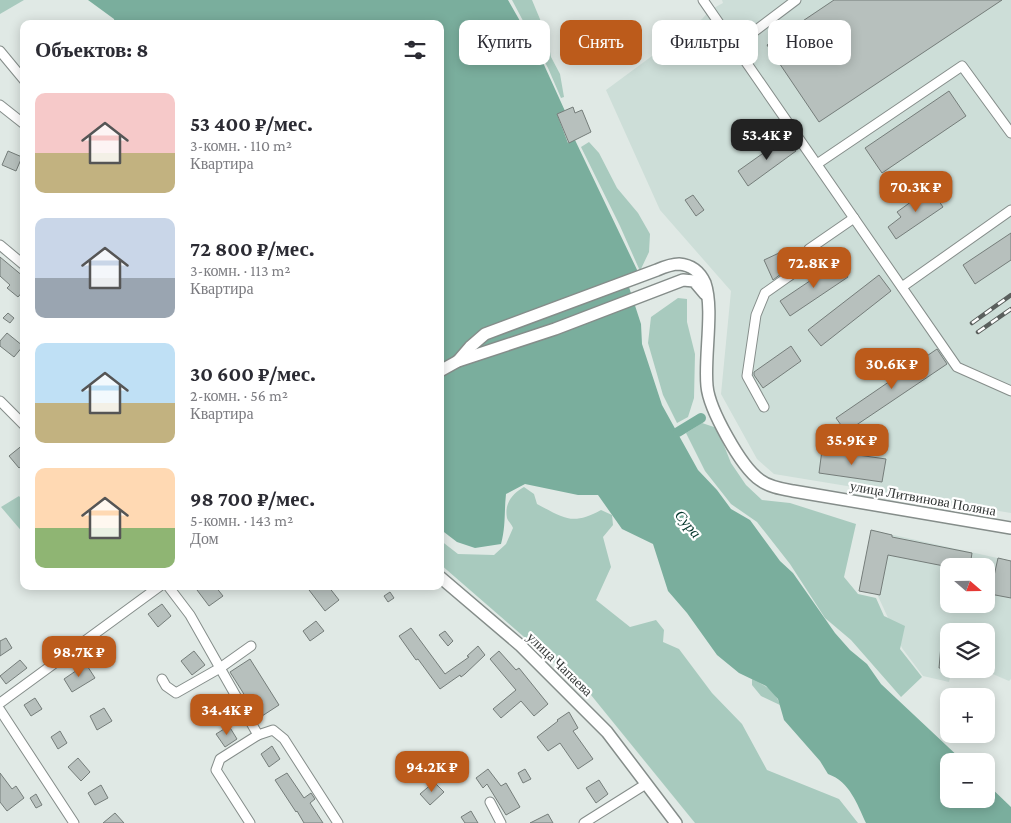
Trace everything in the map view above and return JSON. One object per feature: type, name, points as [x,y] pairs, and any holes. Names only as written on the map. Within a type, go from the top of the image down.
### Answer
[{"type":"main road","points":[[458,361],[485,334],[673,264],[694,268],[704,282],[707,298]]},
{"type":"main road","points":[[444,369],[458,361],[555,329],[683,280],[689,280],[700,286],[707,298]]},
{"type":"main road","name":"улица Литвинова Поляна","points":[[707,298],[706,369],[709,398],[727,436],[748,467],[761,481],[792,491],[1011,528]]},
{"type":"main road","name":"улица Чапаева","points":[[444,581],[521,646],[608,732],[676,823]]},
{"type":"street","points":[[704,0],[717,20]]},
{"type":"street","points":[[758,29],[796,0]]},
{"type":"street","points":[[0,51],[20,75]]},
{"type":"street","points":[[748,65],[957,367],[1011,391]]},
{"type":"street","points":[[816,164],[962,66],[1011,132]]},
{"type":"street","points":[[0,105],[20,121]]},
{"type":"street","points":[[902,287],[1011,210]]},
{"type":"street","points":[[764,408],[747,376],[756,315],[766,293],[802,267],[809,249],[854,218]]},
{"type":"street","points":[[0,245],[20,262]]},
{"type":"street","points":[[0,401],[20,421]]},
{"type":"street","points":[[0,703],[155,590]]},
{"type":"street","points":[[171,590],[190,616],[258,735]]},
{"type":"street","points":[[162,679],[166,686],[176,693],[220,668],[251,646]]},
{"type":"street","points":[[1,714],[74,823]]},
{"type":"street","points":[[250,823],[216,770],[220,759],[258,735],[273,730],[284,739],[338,823]]},
{"type":"street","points":[[584,823],[646,784]]},
{"type":"street","points":[[490,802],[501,823]]},
{"type":"shaded area","points":[[0,0],[24,0],[0,14]]},
{"type":"shaded area","points":[[512,0],[532,0],[540,20],[523,20]]},
{"type":"shaded area","points":[[722,0],[1011,0],[1011,513],[774,474],[757,459],[721,394],[731,291],[660,210],[606,90],[652,56],[652,65],[758,65],[758,20],[701,20],[710,10],[723,3]]},
{"type":"shaded area","points":[[550,52],[560,74],[564,97],[561,98],[546,65],[550,65]]},
{"type":"shaded area","points":[[589,142],[599,153],[617,188],[638,213],[650,234],[649,252],[640,271],[581,147]]},
{"type":"shaded area","points":[[678,298],[687,299],[687,322],[695,354],[694,398],[688,417],[677,423],[663,395],[648,343],[651,317]]},
{"type":"shaded area","points":[[702,423],[717,428],[731,463],[746,485],[762,500],[790,503],[856,524],[844,577],[858,594],[876,598],[884,616],[905,626],[900,649],[922,677],[901,697],[851,640],[825,618],[790,564],[757,522],[731,504],[705,471],[686,433]]},
{"type":"shaded area","points":[[524,487],[534,494],[537,504],[568,518],[583,518],[601,510],[612,515],[613,525],[603,537],[611,567],[596,600],[630,627],[656,620],[664,630],[663,642],[679,649],[712,693],[742,724],[767,770],[839,799],[858,823],[695,823],[591,695],[444,567],[444,543],[458,554],[494,555],[506,544],[513,528],[506,513],[508,503],[516,492]]},
{"type":"shaded area","points":[[19,496],[20,529],[1,507]]},
{"type":"shaded area","points":[[871,530],[1011,561],[1011,679],[1009,681],[995,675],[995,623],[940,623],[940,678],[950,678],[949,682],[923,676],[902,648],[877,594]]},
{"type":"shaded area","points":[[752,679],[773,692],[780,705],[761,696],[752,685]]},
{"type":"water","name":"Сура","points":[[88,0],[508,0],[519,20],[459,20],[459,65],[544,65],[565,111],[557,114],[568,143],[575,140],[640,276],[627,281],[641,324],[642,344],[662,405],[698,470],[717,490],[731,509],[750,520],[780,561],[793,573],[835,633],[850,650],[867,664],[881,684],[940,739],[940,743],[944,743],[954,753],[940,753],[940,808],[995,808],[995,792],[1011,807],[1011,823],[866,823],[852,794],[842,782],[828,774],[820,761],[784,720],[778,699],[766,686],[739,673],[717,655],[687,613],[668,591],[653,544],[622,529],[598,495],[578,495],[525,484],[506,494],[501,544],[475,548],[457,542],[444,532],[444,20],[114,20]]},
{"type":"building","points":[[834,0],[1002,0],[819,122],[781,65],[851,65],[851,20],[804,20]]},
{"type":"building","points":[[949,91],[966,116],[882,173],[865,148]]},
{"type":"building","points":[[573,107],[575,113],[582,110],[591,132],[569,143],[557,114]]},
{"type":"building","points":[[786,137],[796,151],[748,186],[738,171]]},
{"type":"building","points":[[8,151],[20,156],[16,171],[2,165]]},
{"type":"building","points":[[930,188],[943,207],[896,239],[888,227],[901,217],[897,212]]},
{"type":"building","points":[[693,195],[704,210],[696,216],[685,200]]},
{"type":"building","points":[[1011,233],[1011,260],[975,284],[963,265]]},
{"type":"building","points":[[779,253],[786,270],[773,280],[764,260]]},
{"type":"building","points":[[0,257],[20,274],[20,295],[18,297],[7,288],[10,285],[0,276]]},
{"type":"building","points":[[838,262],[848,277],[790,316],[780,301]]},
{"type":"building","points":[[879,275],[891,291],[821,346],[808,330]]},
{"type":"building","points":[[8,313],[14,318],[10,323],[3,318]]},
{"type":"building","points":[[7,333],[20,344],[20,350],[14,357],[0,346],[0,341]]},
{"type":"building","points":[[791,346],[801,361],[763,388],[754,372]]},
{"type":"building","points":[[937,349],[947,364],[846,432],[836,418]]},
{"type":"building","points":[[20,447],[20,467],[19,468],[9,456]]},
{"type":"building","points":[[822,450],[886,459],[882,482],[819,473]]},
{"type":"building","points":[[871,530],[892,535],[892,537],[972,553],[971,558],[940,558],[940,565],[888,555],[880,595],[859,591]]},
{"type":"building","points":[[998,558],[1011,561],[1011,598],[995,595],[995,572]]},
{"type":"building","points":[[197,590],[218,590],[223,596],[209,606]]},
{"type":"building","points":[[309,590],[331,590],[339,600],[325,611]]},
{"type":"building","points":[[390,592],[394,598],[388,602],[384,596]]},
{"type":"building","points":[[162,604],[171,616],[158,627],[148,614]]},
{"type":"building","points":[[316,621],[324,631],[310,641],[303,631]]},
{"type":"building","points":[[411,628],[445,674],[469,657],[467,656],[478,646],[485,655],[465,674],[461,677],[460,675],[440,689],[399,636]]},
{"type":"building","points":[[445,631],[453,641],[448,646],[439,635]]},
{"type":"building","points":[[6,638],[12,648],[0,656],[0,641]]},
{"type":"building","points":[[194,651],[205,665],[192,675],[181,661]]},
{"type":"building","points":[[499,651],[516,670],[519,668],[548,704],[534,716],[521,701],[501,718],[493,709],[516,690],[490,659]]},
{"type":"building","points":[[250,659],[279,705],[259,718],[230,672]]},
{"type":"building","points":[[20,660],[27,668],[6,684],[0,676]]},
{"type":"building","points":[[86,664],[95,678],[72,692],[64,679]]},
{"type":"building","points":[[35,698],[42,709],[31,716],[24,705]]},
{"type":"building","points":[[104,708],[112,721],[97,730],[90,716]]},
{"type":"building","points":[[569,712],[578,728],[573,731],[593,759],[578,769],[560,743],[548,751],[537,737]]},
{"type":"building","points":[[229,726],[237,739],[225,747],[216,734]]},
{"type":"building","points":[[60,731],[67,743],[58,749],[51,737]]},
{"type":"building","points":[[272,746],[280,759],[269,767],[261,754]]},
{"type":"building","points":[[78,758],[90,772],[81,781],[68,767]]},
{"type":"building","points":[[488,769],[501,786],[506,783],[520,807],[506,815],[487,784],[483,788],[476,778]]},
{"type":"building","points":[[525,769],[531,779],[523,783],[518,773]]},
{"type":"building","points":[[0,773],[12,789],[16,786],[24,798],[7,811],[0,802]]},
{"type":"building","points":[[287,773],[304,798],[311,793],[315,799],[310,803],[323,823],[304,823],[296,812],[275,780]]},
{"type":"building","points":[[599,780],[608,794],[596,803],[586,788]]},
{"type":"building","points":[[434,782],[444,792],[430,805],[420,794]]},
{"type":"building","points":[[101,785],[108,798],[95,805],[88,793]]},
{"type":"building","points":[[36,794],[42,805],[36,808],[30,798]]},
{"type":"building","points":[[471,811],[478,823],[465,823],[461,817]]},
{"type":"building","points":[[115,813],[124,823],[103,823]]},
{"type":"building","points":[[548,814],[553,823],[530,823]]},
{"type":"waterway","points":[[678,432],[701,418]]},
{"type":"railway","points":[[972,323],[1011,295]]},
{"type":"railway","points":[[978,332],[1011,309]]}]
